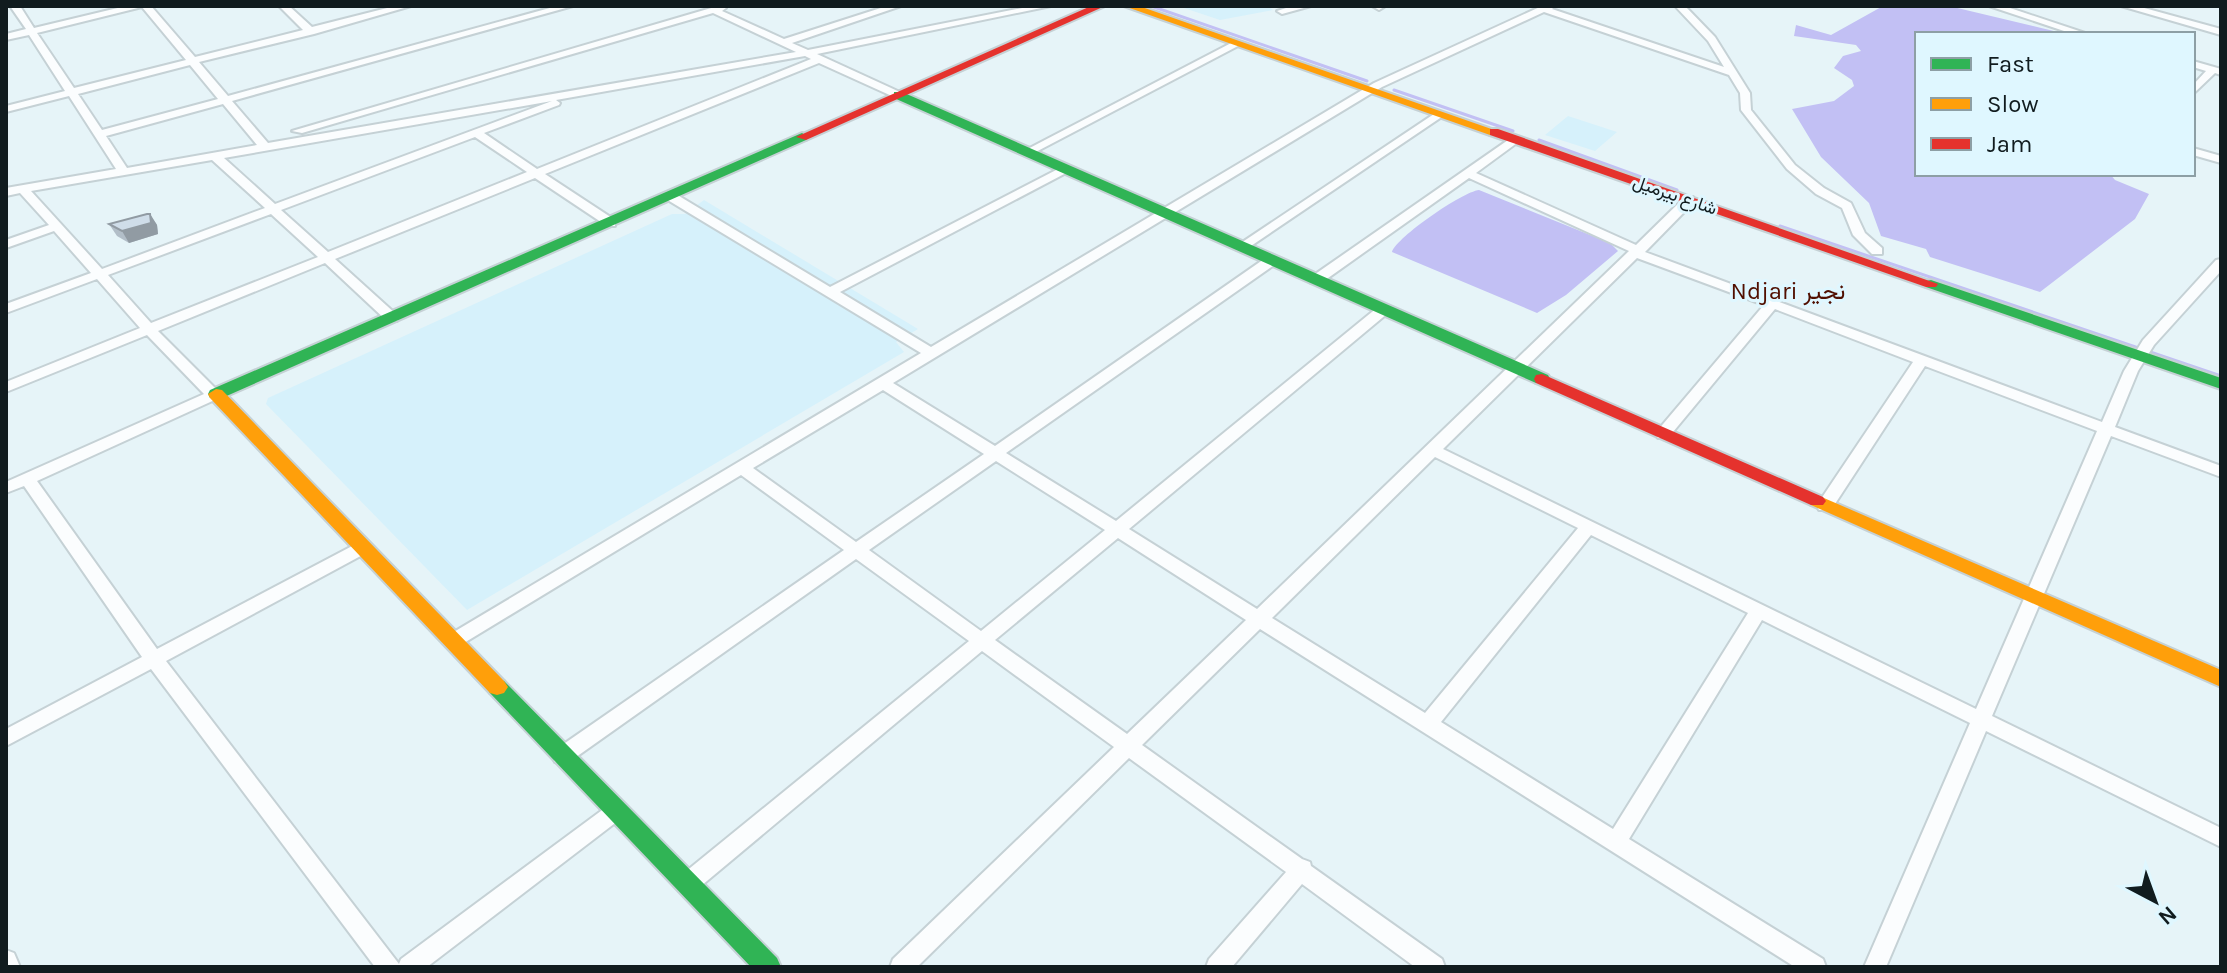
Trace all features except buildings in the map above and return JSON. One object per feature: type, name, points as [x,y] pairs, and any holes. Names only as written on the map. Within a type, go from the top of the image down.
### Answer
[{"type":"street","points":[[15,6],[123,171]]},
{"type":"street","points":[[6,37],[138,6]]},
{"type":"street","points":[[146,6],[196,61],[263,144]]},
{"type":"street","points":[[284,6],[311,32]]},
{"type":"street","points":[[6,109],[406,6]]},
{"type":"street","points":[[101,134],[568,6]]},
{"type":"street","points":[[263,144],[727,6]]},
{"type":"street","points":[[784,42],[896,6]]},
{"type":"street","points":[[6,192],[263,144],[813,56],[1046,6]]},
{"type":"street","points":[[6,488],[1100,6]]},
{"type":"street","name":"شارع بيرميل","points":[[1129,6],[1235,44],[1375,86],[1877,251],[2144,350],[2221,384]]},
{"type":"street","name":"شارع بيرميل","points":[[1155,6],[1375,86],[1441,114],[1689,200],[2144,350],[2221,368]]},
{"type":"street","points":[[1282,11],[1306,6]]},
{"type":"street","points":[[1680,6],[1706,30],[1729,72],[1745,93],[1746,110],[1791,167],[1820,191],[1847,206],[1859,235],[1877,251]]},
{"type":"street","points":[[1994,6],[2077,32]]},
{"type":"street","points":[[453,641],[1375,86],[1547,7],[1729,72]]},
{"type":"street","points":[[2131,7],[2221,32]]},
{"type":"street","points":[[713,10],[1064,170],[2221,679]]},
{"type":"street","points":[[1026,153],[1235,44]]},
{"type":"street","points":[[6,387],[537,172],[813,56]]},
{"type":"street","points":[[2195,65],[2216,71]]},
{"type":"street","points":[[2195,89],[2216,71]]},
{"type":"street","points":[[6,309],[591,90]]},
{"type":"street","points":[[1241,247],[1441,114]]},
{"type":"street","points":[[476,133],[611,223]]},
{"type":"street","points":[[1316,280],[1515,140]]},
{"type":"street","points":[[2195,152],[2221,160]]},
{"type":"street","points":[[214,155],[328,256],[392,318]]},
{"type":"street","points":[[830,292],[1064,170]]},
{"type":"street","points":[[1467,173],[1638,252],[2221,472]]},
{"type":"street","points":[[23,189],[150,330],[768,967]]},
{"type":"street","points":[[670,196],[931,353]]},
{"type":"street","points":[[901,967],[1689,200]]},
{"type":"street","points":[[6,244],[57,226]]},
{"type":"street","points":[[562,756],[1272,260]]},
{"type":"street","points":[[1875,967],[2105,429],[2144,350],[2221,263]]},
{"type":"street","points":[[1663,434],[1773,303]]},
{"type":"street","points":[[687,884],[1383,310]]},
{"type":"street","points":[[1825,506],[1922,359]]},
{"type":"street","points":[[881,382],[1815,967]]},
{"type":"street","points":[[1433,450],[2221,838]]},
{"type":"street","points":[[741,467],[1434,967]]},
{"type":"street","points":[[27,479],[153,658],[389,967]]},
{"type":"street","points":[[1427,725],[1589,526]]},
{"type":"street","points":[[6,738],[362,548]]},
{"type":"street","points":[[1615,844],[1758,611]]},
{"type":"street","points":[[409,967],[616,811]]},
{"type":"street","points":[[1217,967],[1302,869]]},
{"type":"street","points":[[6,961],[9,967]]},
{"type":"shaded area","points":[[1178,6],[1267,6],[1273,10],[1220,20]]},
{"type":"shaded area","points":[[1568,116],[1617,132],[1595,151],[1545,135]]},
{"type":"shaded area","points":[[704,200],[918,329],[896,342],[904,352],[467,610],[266,404],[268,398],[672,214],[685,214]]},
{"type":"water","points":[[1883,6],[1949,6],[2058,32],[1915,32],[1915,176],[2112,176],[2149,194],[2135,219],[2040,292],[1930,257],[1926,249],[1881,236],[1869,203],[1821,157],[1792,109],[1834,101],[1854,86],[1852,80],[1834,68],[1843,56],[1861,51],[1856,45],[1794,36],[1796,25],[1831,35]]},
{"type":"water","points":[[1479,190],[1610,243],[1618,251],[1566,295],[1537,313],[1392,252],[1405,236],[1431,216],[1459,198]]},
{"type":"waterway","points":[[1151,6],[1367,81]]},
{"type":"waterway","points":[[1394,90],[1513,131]]},
{"type":"waterway","points":[[1539,140],[1677,190]]},
{"type":"waterway","points":[[1780,226],[2221,376]]},
{"type":"traffic: fast","points":[[898,95],[1542,379]]},
{"type":"traffic: fast","points":[[216,394],[802,137]]},
{"type":"traffic: fast","points":[[1931,284],[2221,384]]},
{"type":"traffic: fast","points":[[497,687],[768,967]]},
{"type":"traffic: slow","points":[[1129,6],[1494,132]]},
{"type":"traffic: slow","points":[[216,394],[497,687]]},
{"type":"traffic: slow","points":[[1817,501],[2221,679]]},
{"type":"traffic: jam","points":[[802,137],[1100,6]]},
{"type":"traffic: jam","points":[[1494,132],[1931,284]]},
{"type":"traffic: jam","points":[[1542,379],[1817,501]]},
{"type":"district","name":"Ndjari نجير","points":[[1788,291]]}]
